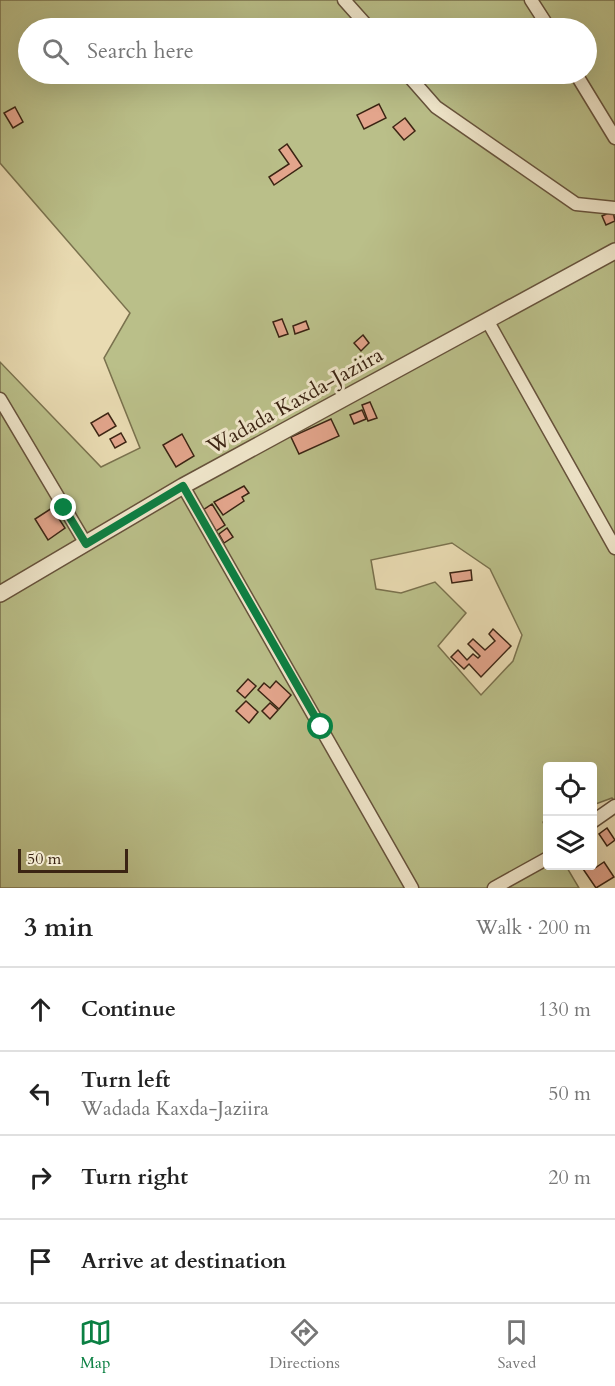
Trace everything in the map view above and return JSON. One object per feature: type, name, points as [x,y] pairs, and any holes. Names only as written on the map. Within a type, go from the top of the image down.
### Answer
[{"type":"street","points":[[344,0],[360,18]]},
{"type":"street","points":[[531,0],[543,18]]},
{"type":"street","points":[[416,84],[436,107],[576,204],[615,208]]},
{"type":"street","points":[[582,84],[615,138]]},
{"type":"street","name":"Wadada Kaxda-Jaziira","points":[[0,594],[183,486],[615,251]]},
{"type":"street","points":[[487,320],[615,548]]},
{"type":"street","points":[[0,399],[86,544]]},
{"type":"street","points":[[183,486],[412,888]]},
{"type":"street","points":[[597,819],[615,806]]},
{"type":"street","points":[[494,888],[543,861]]},
{"type":"green space","points":[[0,0],[615,0],[615,802],[612,798],[597,804],[597,762],[543,762],[543,870],[568,870],[579,888],[0,888],[0,362],[101,467],[140,448],[104,358],[130,313],[0,163]],"holes":[[[452,543],[490,569],[522,635],[513,661],[481,695],[438,646],[466,613],[435,582],[401,593],[376,589],[371,560]]]},
{"type":"building","points":[[379,104],[386,118],[364,129],[357,115]]},
{"type":"building","points":[[15,107],[23,122],[13,128],[4,113]]},
{"type":"building","points":[[405,118],[415,131],[404,140],[393,127]]},
{"type":"building","points":[[287,144],[302,166],[274,185],[269,177],[289,164],[279,150]]},
{"type":"building","points":[[613,211],[615,221],[606,225],[602,216]]},
{"type":"building","points":[[282,319],[288,334],[279,337],[273,322]]},
{"type":"building","points":[[306,321],[309,329],[295,334],[293,326]]},
{"type":"building","points":[[363,335],[369,343],[361,351],[354,343]]},
{"type":"building","points":[[370,402],[377,418],[368,421],[362,405]]},
{"type":"building","points":[[362,410],[366,419],[354,424],[350,415]]},
{"type":"building","points":[[108,413],[116,426],[99,436],[91,423]]},
{"type":"building","points":[[331,419],[339,436],[299,454],[291,437]]},
{"type":"building","points":[[121,433],[126,442],[115,448],[110,439]]},
{"type":"building","points":[[182,434],[194,456],[176,467],[163,445]]},
{"type":"building","points":[[244,486],[249,493],[242,497],[244,501],[223,515],[214,502]]},
{"type":"building","points":[[212,504],[225,525],[216,531],[203,510]]},
{"type":"building","points":[[52,508],[65,528],[48,540],[35,519]]},
{"type":"building","points":[[227,528],[233,537],[224,543],[219,534]]},
{"type":"building","points":[[471,570],[472,580],[452,583],[450,573]]},
{"type":"building","points":[[493,629],[511,646],[481,677],[469,664],[464,669],[451,657],[458,650],[467,660],[473,654],[478,658],[480,656],[468,644],[473,639],[485,650],[495,641],[489,634]]},
{"type":"building","points":[[248,679],[256,686],[245,698],[237,691]]},
{"type":"building","points":[[276,681],[291,695],[279,709],[258,690],[264,683],[270,688]]},
{"type":"building","points":[[246,701],[258,712],[249,723],[236,711]]},
{"type":"building","points":[[270,703],[278,710],[270,719],[262,711]]},
{"type":"building","points":[[607,828],[615,840],[607,846],[599,834]]},
{"type":"building","points":[[604,862],[614,877],[596,888],[584,870],[597,870],[597,867]]},
{"type":"route","points":[[64,508],[86,544],[183,486],[321,727]]}]
